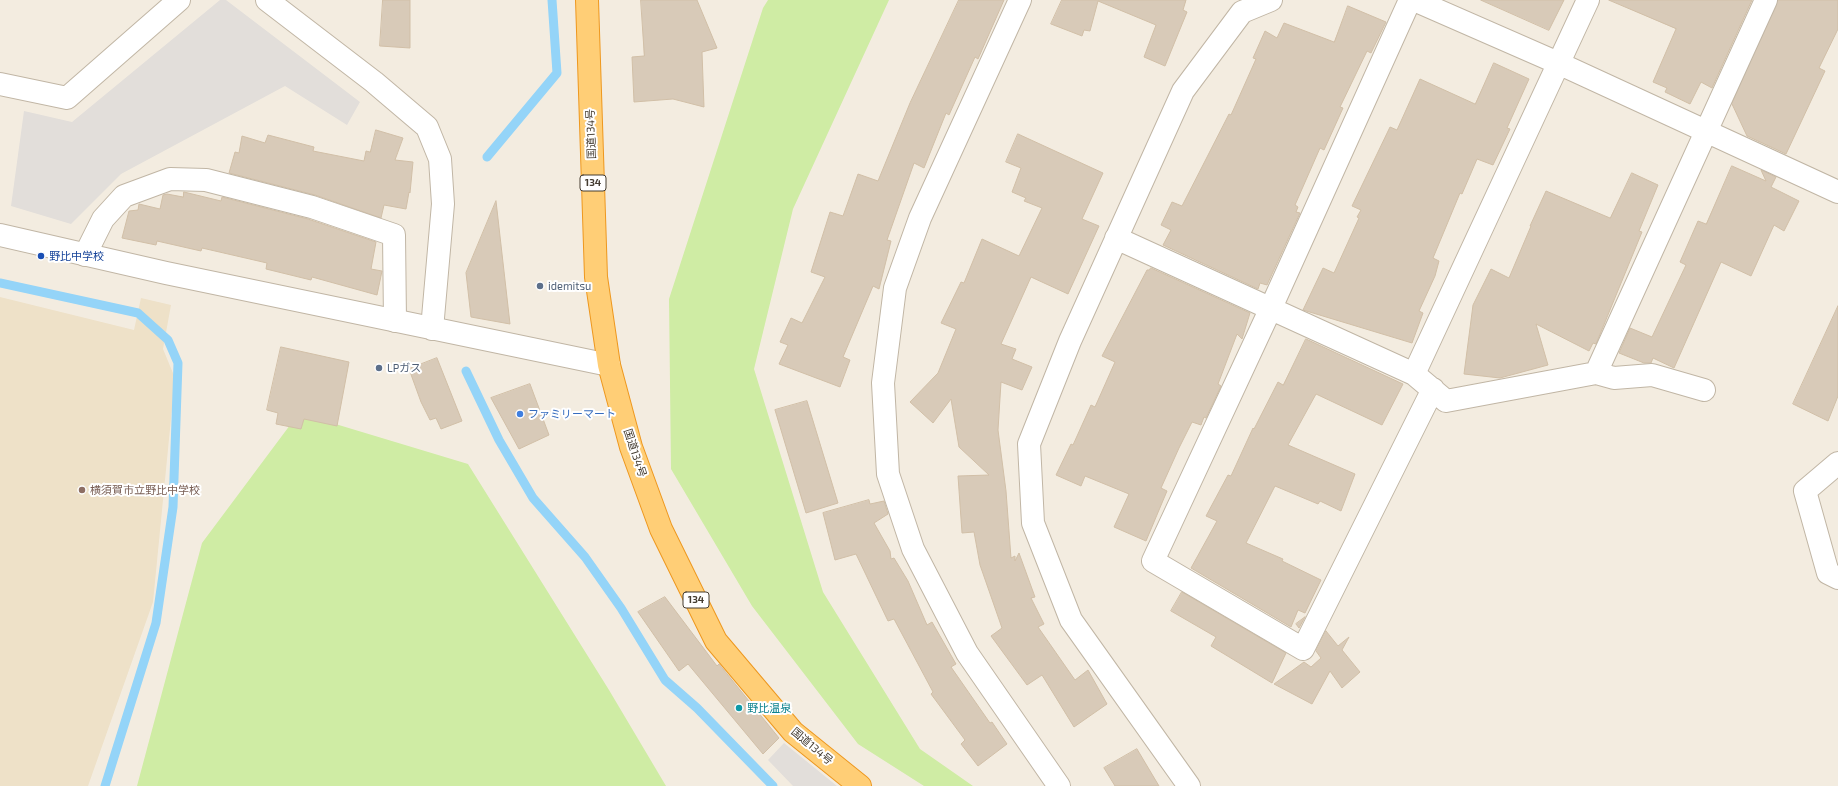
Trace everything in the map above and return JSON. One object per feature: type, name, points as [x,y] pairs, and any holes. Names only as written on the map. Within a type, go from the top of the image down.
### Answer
[{"type":"highway","name":"国道134号","points":[[587,0],[596,277],[609,365],[631,447],[662,529],[716,641],[793,732],[860,786]]},
{"type":"street","points":[[0,84],[67,98],[179,0]]},
{"type":"street","points":[[267,0],[374,82],[427,127],[440,159],[443,204],[432,329]]},
{"type":"street","points":[[1020,0],[920,218],[897,281],[883,383],[888,474],[913,549],[967,653],[1059,786]]},
{"type":"street","points":[[1190,786],[1071,620],[1033,523],[1029,444],[1070,341],[1183,91],[1241,6],[1271,0]]},
{"type":"street","points":[[1410,0],[1270,310],[1153,561],[1303,649],[1433,389]]},
{"type":"street","points":[[1414,0],[1558,63],[1838,192]]},
{"type":"street","points":[[1414,374],[1588,0]]},
{"type":"street","points":[[1596,372],[1766,0]]},
{"type":"street","points":[[86,255],[103,219],[124,196],[170,179],[206,180],[312,207],[394,236],[395,321]]},
{"type":"street","points":[[0,235],[86,255],[432,329],[609,365]]},
{"type":"street","points":[[1116,238],[1270,310],[1414,374],[1446,401],[1596,372],[1614,378],[1652,375],[1704,390]]},
{"type":"street","points":[[1838,463],[1805,491],[1828,573],[1838,578]]},
{"type":"shaded area","points":[[220,0],[226,0],[360,102],[347,125],[285,86],[121,174],[71,224],[11,206],[24,111],[72,122]]},
{"type":"shaded area","name":"横須賀市立野比中学校","points":[[0,297],[134,330],[141,298],[171,305],[163,349],[175,378],[153,602],[88,786],[0,786]]},
{"type":"shaded area","points":[[784,743],[837,786],[793,786],[768,760]]},
{"type":"green space","points":[[768,0],[889,0],[793,209],[754,369],[823,592],[920,749],[973,786],[924,786],[858,744],[752,606],[671,469],[669,299],[763,8]]},
{"type":"green space","points":[[299,413],[468,464],[609,690],[666,786],[137,786],[202,543]]},
{"type":"building","points":[[383,0],[410,0],[410,48],[380,46]]},
{"type":"building","points":[[641,0],[697,0],[717,48],[702,52],[704,107],[673,99],[634,102],[632,57],[644,56]]},
{"type":"building","points":[[959,0],[1004,0],[978,59],[975,57],[949,115],[946,113],[924,168],[914,163],[887,240],[891,241],[879,289],[873,286],[843,357],[850,360],[840,387],[779,364],[788,345],[780,342],[791,318],[802,323],[825,277],[811,272],[830,212],[843,216],[858,174],[878,181],[910,103]]},
{"type":"building","points":[[1062,0],[1186,0],[1183,10],[1187,12],[1165,66],[1144,57],[1156,25],[1098,1],[1090,31],[1084,30],[1082,36],[1051,24]]},
{"type":"building","points":[[1481,0],[1564,0],[1549,30]]},
{"type":"building","points":[[1609,0],[1752,0],[1712,88],[1701,82],[1690,104],[1665,92],[1667,88],[1653,82],[1676,29]]},
{"type":"building","points":[[1778,0],[1838,0],[1838,29],[1819,68],[1825,71],[1786,154],[1747,136],[1732,104]]},
{"type":"building","points":[[1348,6],[1386,22],[1371,53],[1367,51],[1340,107],[1343,108],[1324,150],[1320,148],[1295,205],[1298,207],[1296,212],[1300,213],[1267,285],[1260,283],[1258,289],[1163,245],[1171,230],[1161,225],[1172,202],[1182,206],[1229,114],[1231,115],[1256,59],[1253,58],[1265,31],[1277,38],[1284,23],[1334,42]]},
{"type":"building","points":[[1494,63],[1529,79],[1507,128],[1510,129],[1493,165],[1477,159],[1462,194],[1460,193],[1433,258],[1439,261],[1435,276],[1419,311],[1423,313],[1412,343],[1303,310],[1323,268],[1334,273],[1359,218],[1357,217],[1361,210],[1352,206],[1390,127],[1397,130],[1420,79],[1475,104]]},
{"type":"building","points":[[376,130],[403,138],[395,160],[413,162],[410,193],[409,192],[406,209],[384,205],[381,218],[315,195],[229,173],[235,152],[239,153],[242,136],[265,143],[268,135],[314,147],[313,151],[364,161],[366,151],[370,152]]},
{"type":"building","points":[[1018,134],[1103,173],[1082,219],[1099,226],[1068,294],[1031,277],[1001,344],[1016,349],[1012,359],[1032,367],[1022,390],[1001,382],[998,430],[1006,491],[1011,558],[1015,556],[1015,561],[1019,553],[1035,597],[1031,598],[1044,624],[1038,627],[1075,680],[1088,670],[1107,704],[1074,727],[1042,675],[1027,685],[991,636],[1002,628],[980,565],[974,532],[962,533],[958,476],[989,475],[959,447],[951,399],[933,423],[910,402],[938,373],[956,329],[941,323],[961,282],[964,283],[982,239],[1019,256],[1042,208],[1024,201],[1026,198],[1012,192],[1021,168],[1006,162]]},
{"type":"building","points":[[1732,166],[1766,181],[1761,170],[1776,177],[1771,187],[1799,201],[1784,231],[1774,225],[1751,276],[1721,262],[1674,368],[1653,358],[1651,363],[1644,363],[1619,353],[1630,328],[1652,337],[1686,265],[1680,262],[1698,221],[1706,224]]},
{"type":"building","points":[[1632,173],[1658,185],[1639,231],[1642,232],[1596,344],[1593,343],[1589,351],[1536,324],[1548,365],[1500,378],[1464,374],[1473,305],[1491,269],[1509,278],[1546,191],[1610,218]]},
{"type":"building","points":[[184,192],[221,201],[222,197],[308,219],[376,242],[371,269],[382,271],[377,295],[312,277],[311,280],[266,269],[267,263],[202,248],[201,251],[157,241],[156,245],[122,238],[129,211],[138,210],[139,204],[160,209],[163,195],[167,194],[183,197]]},
{"type":"building","points":[[496,201],[510,324],[471,317],[466,273]]},
{"type":"building","points":[[1151,268],[1250,313],[1242,339],[1237,334],[1218,384],[1221,386],[1206,418],[1204,417],[1201,425],[1192,422],[1179,448],[1161,488],[1167,491],[1146,541],[1114,527],[1129,494],[1085,476],[1081,486],[1056,475],[1071,444],[1073,445],[1091,405],[1095,407],[1115,362],[1102,356],[1147,270]]},
{"type":"building","points":[[1838,306],[1838,396],[1828,421],[1793,404]]},
{"type":"building","points":[[1306,339],[1403,384],[1382,425],[1316,394],[1288,445],[1355,474],[1341,511],[1320,501],[1318,504],[1275,486],[1246,543],[1283,559],[1282,561],[1321,580],[1305,613],[1298,610],[1291,627],[1191,568],[1217,521],[1206,516],[1228,475],[1231,476],[1253,428],[1254,429],[1278,382],[1283,385]]},
{"type":"building","points":[[281,347],[349,362],[337,426],[304,419],[301,429],[276,424],[278,413],[267,410]]},
{"type":"building","points":[[437,358],[462,421],[441,429],[436,418],[430,420],[421,402],[409,369]]},
{"type":"building","points":[[530,384],[549,435],[519,449],[491,398]]},
{"type":"building","points":[[807,401],[838,503],[806,513],[775,410]]},
{"type":"building","points":[[869,500],[870,504],[884,501],[888,514],[874,523],[890,551],[891,559],[894,558],[908,581],[927,625],[932,622],[956,664],[951,667],[990,723],[992,722],[1007,744],[978,766],[961,744],[965,740],[931,694],[933,692],[894,619],[888,621],[856,554],[835,560],[823,513]]},
{"type":"building","points":[[1182,592],[1286,653],[1272,683],[1211,646],[1216,637],[1171,611]]},
{"type":"building","points":[[665,597],[717,666],[719,664],[779,738],[763,754],[688,664],[679,671],[638,612]]},
{"type":"building","points":[[1305,617],[1299,628],[1296,624]]},
{"type":"building","points":[[1326,631],[1338,646],[1349,637],[1342,650],[1360,672],[1342,688],[1330,671],[1312,704],[1274,684],[1304,662],[1311,667],[1321,658],[1316,651]]},
{"type":"building","points":[[1137,749],[1159,786],[1115,786],[1104,768]]},
{"type":"waterway","points":[[487,157],[557,73],[552,0]]},
{"type":"waterway","points":[[0,283],[138,313],[168,340],[178,363],[173,507],[156,623],[105,786]]},
{"type":"waterway","points":[[466,371],[499,440],[533,498],[585,557],[621,608],[665,680],[697,708],[773,786]]},
{"type":"place","name":"野比中学校","points":[[41,256]]},
{"type":"place","name":"idemitsu","points":[[540,286]]},
{"type":"place","name":"LPガス","points":[[379,368]]},
{"type":"place","name":"ファミリーマート","points":[[520,414]]},
{"type":"place","name":"横須賀市立野比中学校","points":[[82,490]]},
{"type":"place","name":"野比温泉","points":[[739,708]]}]
